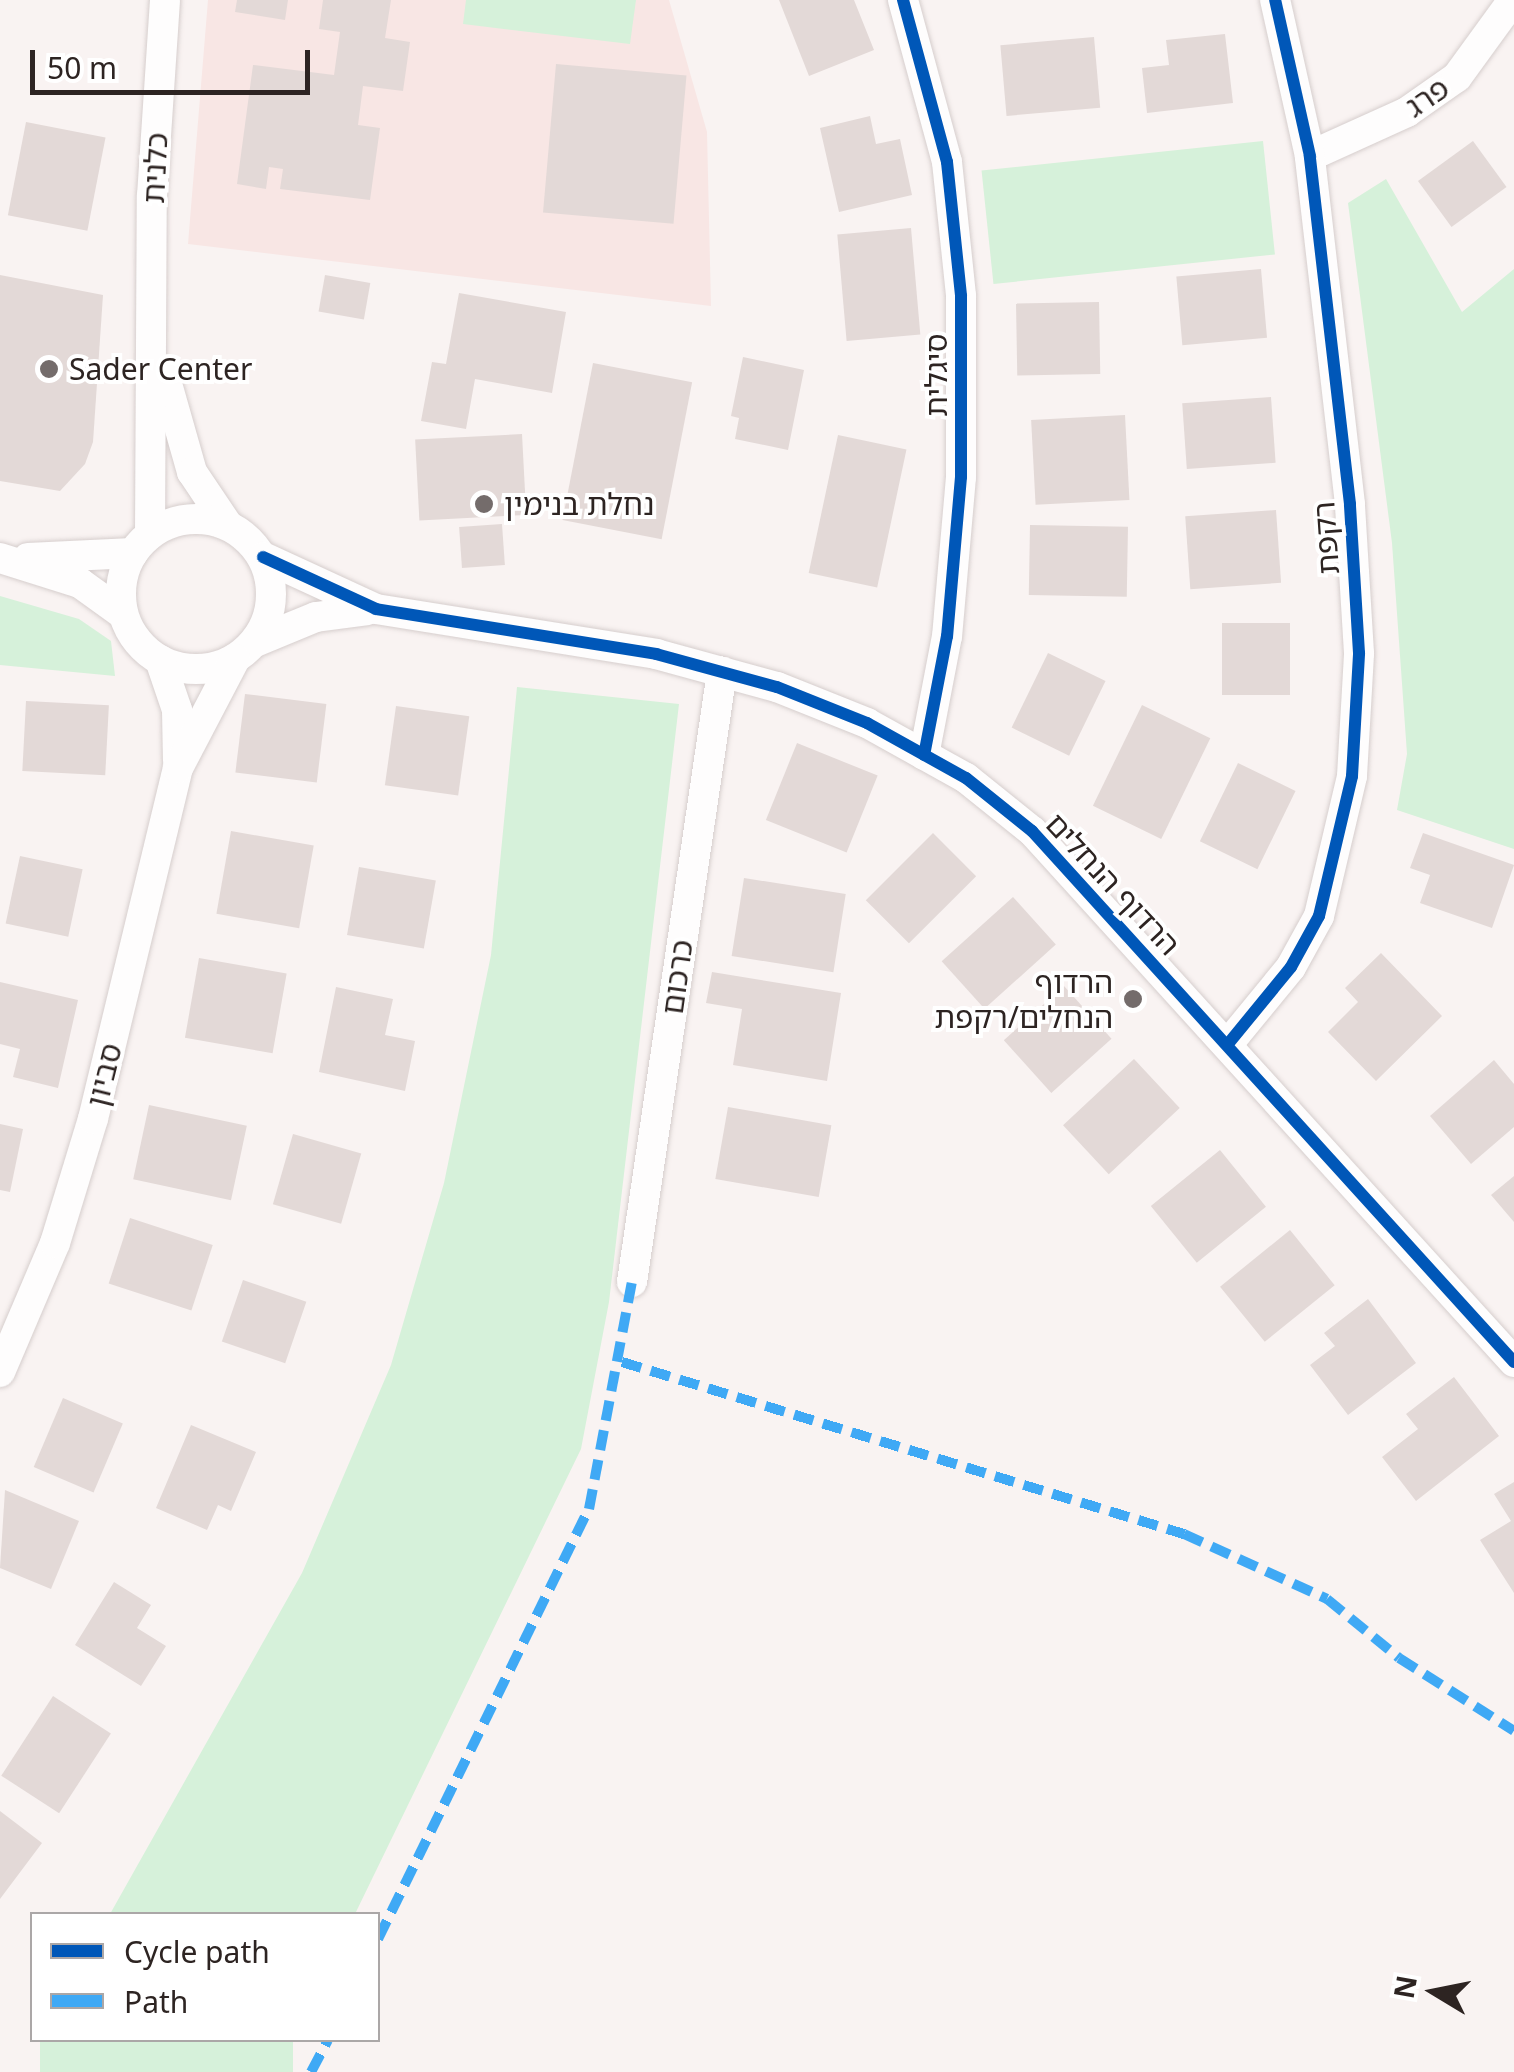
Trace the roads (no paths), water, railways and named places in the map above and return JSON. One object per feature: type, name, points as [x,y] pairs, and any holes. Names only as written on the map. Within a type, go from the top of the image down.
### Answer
[{"type":"street","name":"כלנית","points":[[141,544],[154,337],[152,196],[165,0]]},
{"type":"street","name":"סיגלית","points":[[903,0],[947,162],[961,296],[961,477],[947,636],[924,755]]},
{"type":"street","name":"רקפת","points":[[1228,1044],[1291,966],[1319,916],[1352,776],[1358,652],[1350,504],[1310,156],[1275,0]]},
{"type":"street","name":"פרג","points":[[1310,156],[1407,112],[1457,76],[1513,0]]},
{"type":"street","name":"כלנית","points":[[154,337],[192,472],[227,524]]},
{"type":"street","points":[[187,518],[227,524],[263,558],[272,601],[245,650],[184,669],[160,660],[144,648],[123,614],[80,583],[5,558],[141,544],[187,518]]},
{"type":"street","points":[[123,614],[124,572],[141,544]]},
{"type":"street","name":"הרדוף הנחלים","points":[[263,558],[376,609],[656,654],[722,672],[867,723],[966,778],[1032,832],[1514,1362]]},
{"type":"street","name":"הרדוף הנחלים","points":[[245,650],[316,617],[376,609]]},
{"type":"street","name":"סביון","points":[[178,768],[245,650]]},
{"type":"street","name":"סביון","points":[[0,1372],[55,1244],[94,1119],[178,768],[177,710],[160,660]]},
{"type":"street","name":"כרכום","points":[[632,1282],[722,672]]},
{"type":"place","name":"Sader Center","points":[[49,369]]},
{"type":"place","name":"נחלת בנימין","points":[[484,504]]},
{"type":"place","name":"הרדוף הנחלים/רקפת","points":[[1133,999]]}]
